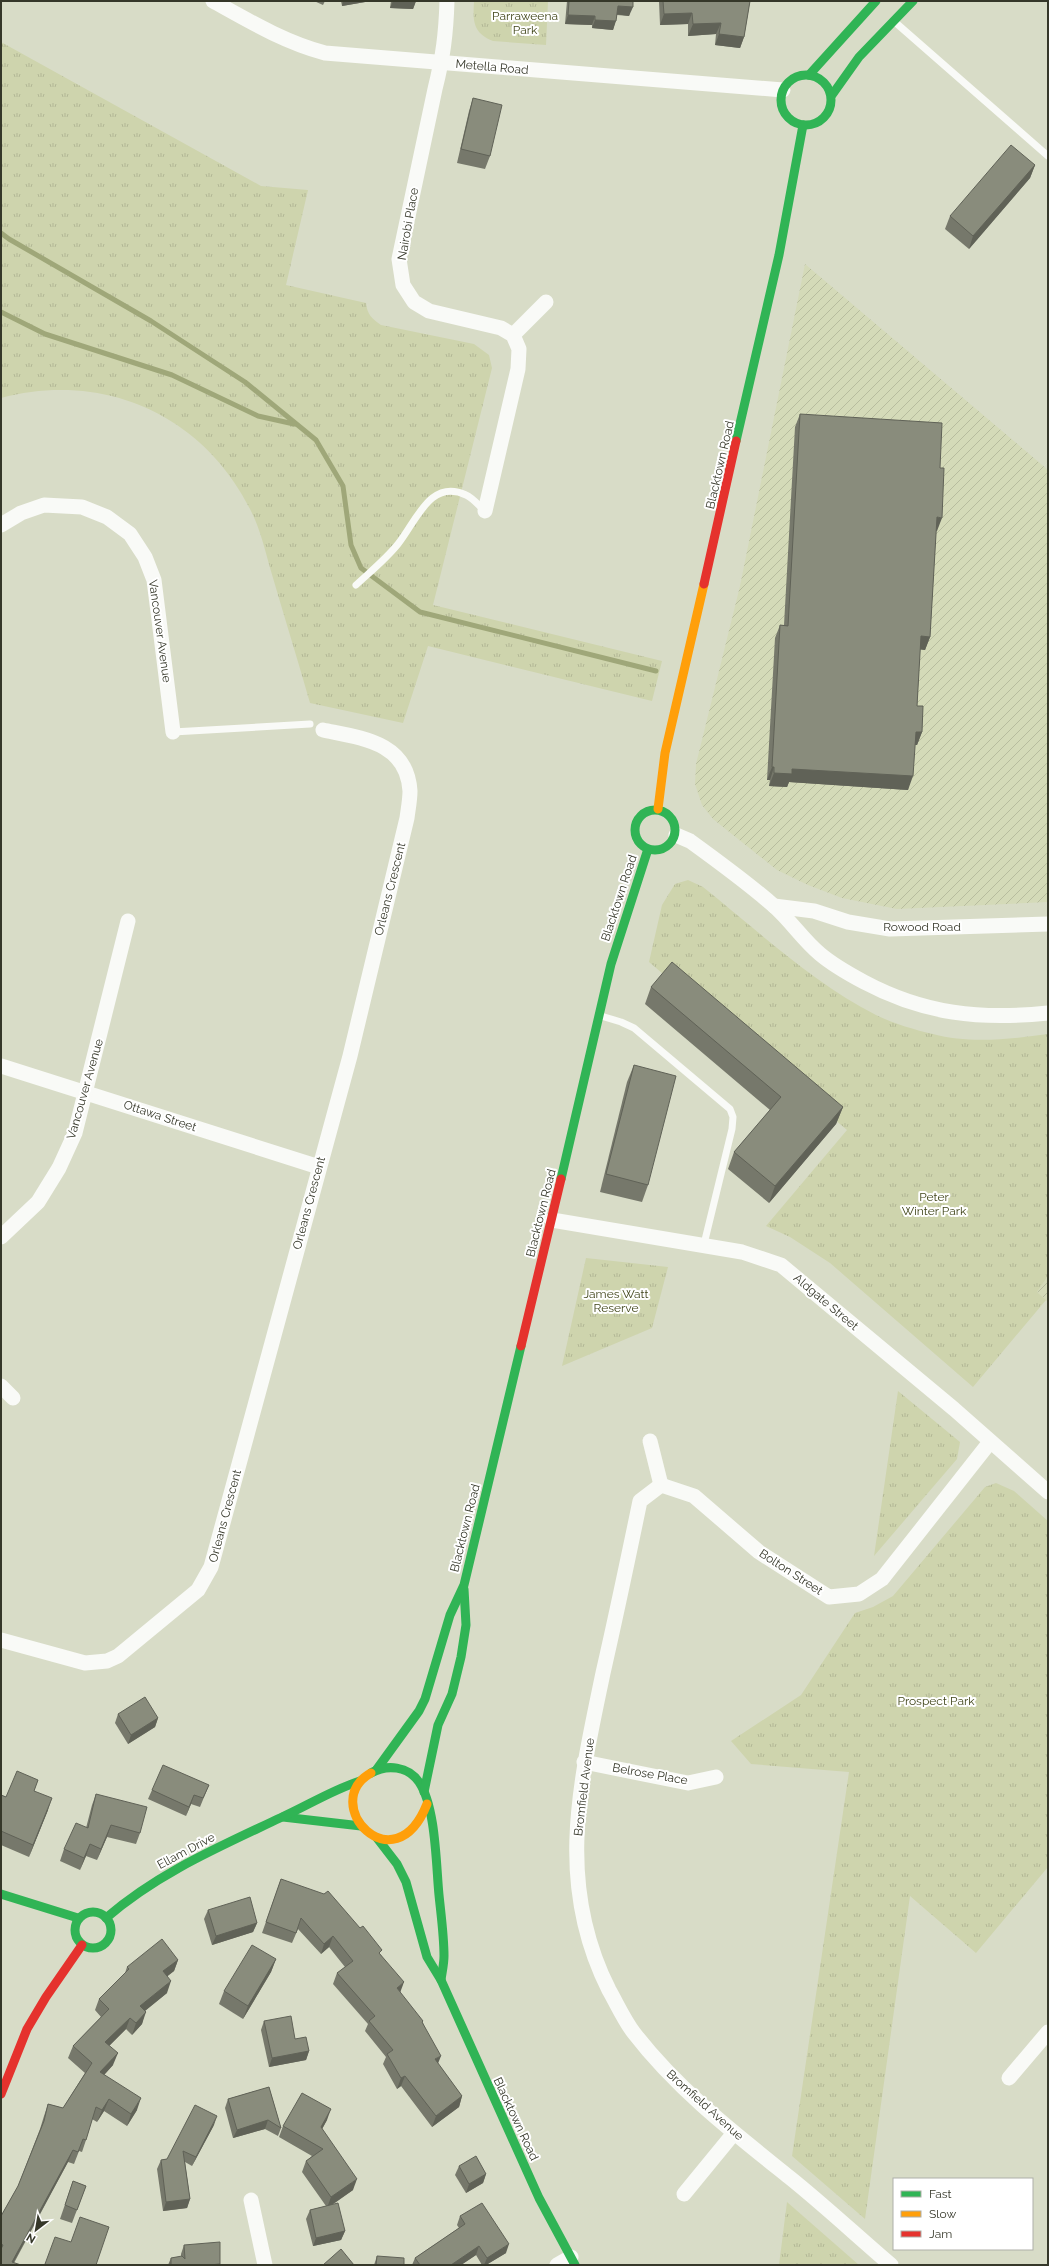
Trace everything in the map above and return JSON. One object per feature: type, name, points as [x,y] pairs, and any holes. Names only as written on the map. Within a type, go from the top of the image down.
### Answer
[{"type":"main road","points":[[809,74],[824,81],[832,95],[832,103],[825,117],[811,125],[803,125],[790,119],[785,113],[781,98],[783,90],[793,78],[809,74],[876,1]]},
{"type":"main road","points":[[832,95],[850,66],[895,22],[913,1]]},
{"type":"main road","points":[[869,47],[890,11]]},
{"type":"main road","name":"Blacktown Road","points":[[658,809],[665,753],[779,255],[803,125]]},
{"type":"main road","points":[[658,809],[665,811],[674,821],[676,835],[673,841],[662,849],[648,849],[638,840],[635,828],[640,816],[645,812],[658,809]]},
{"type":"main road","name":"Blacktown Road","points":[[377,1769],[419,1711],[425,1699],[450,1615],[464,1585],[552,1220],[598,1015],[611,964],[648,849]]},
{"type":"main road","name":"Blacktown Road","points":[[424,1792],[438,1725],[452,1694],[461,1658],[466,1625],[464,1585]]},
{"type":"main road","points":[[427,1804],[421,1820],[410,1834],[394,1839],[377,1838],[361,1826],[353,1807],[356,1789],[360,1781],[377,1769],[388,1766],[400,1768],[411,1773],[419,1782],[424,1792],[427,1804],[435,1844],[444,1957],[441,1980]]},
{"type":"main road","name":"Ellam Drive","points":[[106,1918],[133,1894],[158,1879],[244,1834],[284,1817],[300,1806],[340,1787],[360,1781]]},
{"type":"main road","name":"Ellam Drive","points":[[284,1817],[361,1826]]},
{"type":"main road","name":"Blacktown Road","points":[[377,1838],[396,1864],[406,1882],[427,1957],[441,1980],[533,2184],[573,2261]]},
{"type":"main road","points":[[1,1894],[78,1918]]},
{"type":"main road","points":[[89,1912],[101,1914],[106,1918],[111,1929],[108,1940],[99,1948],[94,1949],[82,1945],[76,1938],[74,1932],[78,1918],[89,1912]]},
{"type":"main road","points":[[1,2094],[27,2029],[46,1997],[82,1945]]},
{"type":"street","name":"Metella Road","points":[[213,1],[300,46],[325,53],[783,90]]},
{"type":"street","name":"Nairobi Place","points":[[448,1],[446,42],[399,259],[403,285],[414,302],[429,311],[501,328],[513,335]]},
{"type":"street","points":[[485,510],[518,368],[518,349],[513,335],[546,302]]},
{"type":"street","name":"Vancouver Avenue","points":[[1,525],[21,513],[44,505],[82,507],[107,517],[130,534],[145,557],[154,580],[173,732]]},
{"type":"street","name":"Orleans Crescent","points":[[1,1640],[85,1663],[107,1661],[118,1656],[198,1590],[211,1567],[352,1049],[407,818],[410,791],[405,767],[387,747],[317,727]]},
{"type":"street","points":[[676,835],[696,845],[774,906],[820,955],[851,975],[905,1001],[926,1008],[978,1016],[1048,1013]]},
{"type":"street","name":"Rowood Road","points":[[774,906],[814,911],[848,922],[890,929],[1048,924]]},
{"type":"street","name":"Vancouver Avenue","points":[[1,1237],[38,1202],[59,1168],[75,1133],[128,921]]},
{"type":"street","name":"Ottawa Street","points":[[1,1066],[319,1167]]},
{"type":"street","name":"Aldgate Street","points":[[552,1220],[704,1244],[742,1252],[781,1265],[954,1409],[1048,1492]]},
{"type":"street","points":[[1,1386],[13,1398]]},
{"type":"street","points":[[650,1441],[661,1485]]},
{"type":"street","name":"Bolton Street","points":[[661,1485],[694,1496],[760,1552],[829,1597],[859,1594],[882,1579],[990,1442]]},
{"type":"street","name":"Bromfield Avenue","points":[[661,1485],[640,1501],[584,1762],[577,1821],[576,1868],[579,1901],[599,1970],[633,2032],[661,2065],[696,2100],[891,2265]]},
{"type":"street","name":"Belrose Place","points":[[584,1762],[688,1783],[716,1777]]},
{"type":"street","points":[[1010,2078],[1048,2032]]},
{"type":"street","points":[[684,2194],[734,2133]]},
{"type":"street","points":[[251,2200],[265,2265]]},
{"type":"street","points":[[557,2265],[573,2261]]},
{"type":"lane","points":[[895,22],[1048,156]]},
{"type":"lane","points":[[356,585],[397,546],[427,502],[438,493],[450,491],[466,495],[485,510]]},
{"type":"lane","points":[[173,732],[317,727]]},
{"type":"lane","points":[[598,1015],[621,1022],[634,1028],[730,1109],[733,1117],[730,1141],[704,1244]]},
{"type":"shaded area","points":[[805,264],[1048,470],[1048,902],[897,909],[842,898],[808,885],[777,870],[713,819],[702,805],[695,784],[696,764],[740,586]]},
{"type":"shaded area","points":[[1048,1276],[1048,1302],[1037,1292]]},
{"type":"green space","name":"Parraweena Park","points":[[474,1],[548,1],[546,45],[493,41],[486,38],[477,30],[475,25]]},
{"type":"green space","points":[[1,42],[261,186],[308,190],[286,285],[366,303],[370,316],[381,325],[474,344],[489,355],[492,368],[433,605],[662,661],[652,701],[428,646],[403,723],[310,703],[254,517],[230,476],[205,448],[177,425],[146,408],[112,396],[76,391],[39,391],[1,398]]},
{"type":"green space","name":"Peter Winter Park","points":[[688,880],[703,887],[808,972],[852,1002],[882,1018],[919,1030],[961,1039],[990,1040],[1048,1034],[1048,1276],[1037,1292],[1046,1300],[973,1387],[830,1263],[790,1237],[766,1226],[847,1130],[649,962],[662,905],[675,884]]},
{"type":"green space","name":"James Watt Reserve","points":[[586,1258],[668,1267],[652,1328],[562,1366]]},
{"type":"green space","points":[[898,1391],[960,1442],[957,1459],[874,1556]]},
{"type":"green space","name":"Prospect Park","points":[[996,1483],[1014,1491],[1048,1521],[1048,1867],[976,1953],[910,1896],[865,2219],[792,2156],[849,1772],[751,1764],[731,1741],[801,1695],[855,1613],[873,1607],[893,1596],[985,1487]]},
{"type":"green space","points":[[787,2202],[859,2265],[779,2265]]},
{"type":"building","points":[[569,1],[633,1],[633,7],[618,6],[616,21],[595,20],[595,16],[568,15]]},
{"type":"building","points":[[663,1],[750,1],[744,37],[719,34],[721,23],[693,24],[692,13],[664,14]]},
{"type":"building","points":[[473,98],[502,105],[490,156],[461,149]]},
{"type":"building","points":[[1011,145],[1035,165],[973,236],[950,216]]},
{"type":"building","points":[[800,414],[942,423],[940,468],[944,468],[942,518],[937,517],[930,637],[921,636],[917,706],[923,706],[922,732],[916,732],[913,776],[792,769],[792,774],[774,773],[774,767],[772,767],[780,625],[788,626]]},
{"type":"building","points":[[672,962],[843,1107],[775,1186],[734,1152],[781,1097],[651,987]]},
{"type":"building","points":[[634,1065],[676,1076],[648,1185],[606,1174]]},
{"type":"building","points":[[145,1697],[158,1718],[131,1735],[118,1714]]},
{"type":"building","points":[[163,1765],[209,1785],[203,1798],[194,1795],[189,1807],[152,1790]]},
{"type":"building","points":[[17,1771],[38,1780],[34,1791],[52,1798],[33,1845],[1,1831],[1,1795],[6,1797]]},
{"type":"building","points":[[96,1794],[147,1807],[140,1833],[111,1825],[101,1849],[90,1844],[84,1858],[64,1849],[76,1823],[88,1828]]},
{"type":"building","points":[[281,1879],[324,1894],[328,1891],[360,1928],[363,1926],[382,1950],[379,1953],[404,1982],[397,1988],[423,2021],[422,2022],[441,2056],[435,2059],[462,2096],[436,2116],[405,2076],[401,2078],[387,2054],[393,2050],[369,2021],[375,2016],[337,1973],[353,1961],[333,1936],[324,1944],[301,1918],[296,1933],[266,1922]]},
{"type":"building","points":[[250,1897],[257,1923],[216,1936],[208,1910]]},
{"type":"building","points":[[162,1939],[178,1960],[163,1971],[171,1981],[140,2006],[146,2012],[136,2023],[130,2018],[105,2042],[118,2053],[100,2072],[141,2098],[131,2114],[109,2099],[102,2110],[96,2107],[86,2140],[83,2139],[78,2152],[73,2150],[12,2262],[21,2265],[1,2265],[1,2249],[3,2245],[1,2244],[1,2216],[18,2186],[44,2121],[48,2104],[63,2108],[92,2063],[73,2046],[109,2009],[99,1999],[129,1969],[127,1967]]},
{"type":"building","points":[[252,1945],[276,1959],[248,2006],[224,1991]]},
{"type":"building","points":[[291,2016],[295,2039],[306,2037],[309,2051],[272,2058],[264,2021]]},
{"type":"building","points":[[269,2087],[281,2128],[268,2120],[237,2130],[228,2099]]},
{"type":"building","points":[[302,2093],[331,2109],[321,2127],[357,2179],[331,2197],[306,2161],[323,2149],[283,2126]]},
{"type":"building","points":[[195,2105],[217,2116],[196,2157],[183,2151],[190,2199],[166,2202],[161,2160],[167,2159]]},
{"type":"building","points":[[476,2156],[486,2174],[469,2184],[459,2166]]},
{"type":"building","points":[[73,2181],[86,2186],[77,2210],[65,2205]]},
{"type":"building","points":[[338,2203],[345,2231],[316,2238],[310,2210]]},
{"type":"building","points":[[482,2203],[509,2244],[487,2258],[479,2246],[451,2265],[420,2265],[415,2258],[465,2224],[460,2216]]},
{"type":"building","points":[[80,2217],[109,2227],[96,2265],[45,2264],[55,2237],[71,2242]]},
{"type":"building","points":[[220,2242],[220,2264],[171,2265],[171,2258],[182,2256],[185,2259],[184,2245]]},
{"type":"building","points":[[341,2249],[354,2265],[323,2265]]},
{"type":"building","points":[[377,2256],[404,2258],[404,2265],[376,2265]]},
{"type":"waterway","points":[[1,233],[151,321],[245,382],[316,440],[343,486],[351,545],[361,568],[420,612],[656,671]]},
{"type":"waterway","points":[[1,312],[45,334],[172,375],[258,416],[294,424]]},
{"type":"traffic: fast","points":[[809,75],[876,1]]},
{"type":"traffic: fast","points":[[832,95],[859,57],[913,1]]},
{"type":"traffic: fast","points":[[801,75],[811,75],[824,82],[831,95],[831,100],[831,105],[824,118],[811,125],[801,125],[792,121],[785,114],[781,105],[781,95],[785,86],[792,79],[801,75]]},
{"type":"traffic: fast","points":[[736,441],[779,255],[803,125]]},
{"type":"traffic: fast","points":[[659,810],[666,813],[672,819],[675,830],[674,838],[666,847],[659,850],[651,850],[644,847],[636,838],[635,826],[638,819],[647,811],[659,810]]},
{"type":"traffic: fast","points":[[561,1179],[611,964],[648,849]]},
{"type":"traffic: fast","points":[[377,1769],[419,1711],[425,1699],[450,1615],[464,1585],[521,1346]]},
{"type":"traffic: fast","points":[[424,1792],[438,1725],[452,1694],[461,1657],[466,1625],[464,1589]]},
{"type":"traffic: fast","points":[[371,1773],[384,1768],[397,1768],[403,1770],[419,1782],[425,1793],[432,1821],[443,1933],[444,1959],[441,1980]]},
{"type":"traffic: fast","points":[[106,1918],[147,1887],[190,1862],[330,1793],[360,1781]]},
{"type":"traffic: fast","points":[[283,1817],[361,1826]]},
{"type":"traffic: fast","points":[[377,1838],[397,1864],[406,1882],[427,1957],[441,1980],[539,2198],[575,2265]]},
{"type":"traffic: fast","points":[[1,1894],[78,1918]]},
{"type":"traffic: fast","points":[[97,1912],[106,1917],[110,1923],[111,1930],[110,1937],[106,1943],[97,1948],[89,1948],[80,1943],[76,1937],[75,1926],[80,1917],[86,1913],[97,1912]]},
{"type":"traffic: slow","points":[[658,809],[665,753],[704,584]]},
{"type":"traffic: slow","points":[[371,1773],[357,1786],[353,1802],[357,1818],[367,1831],[381,1839],[397,1838],[413,1828],[427,1804]]},
{"type":"traffic: jam","points":[[704,584],[736,441]]},
{"type":"traffic: jam","points":[[521,1346],[561,1179]]},
{"type":"traffic: jam","points":[[1,2094],[27,2029],[46,1997],[82,1945]]}]
